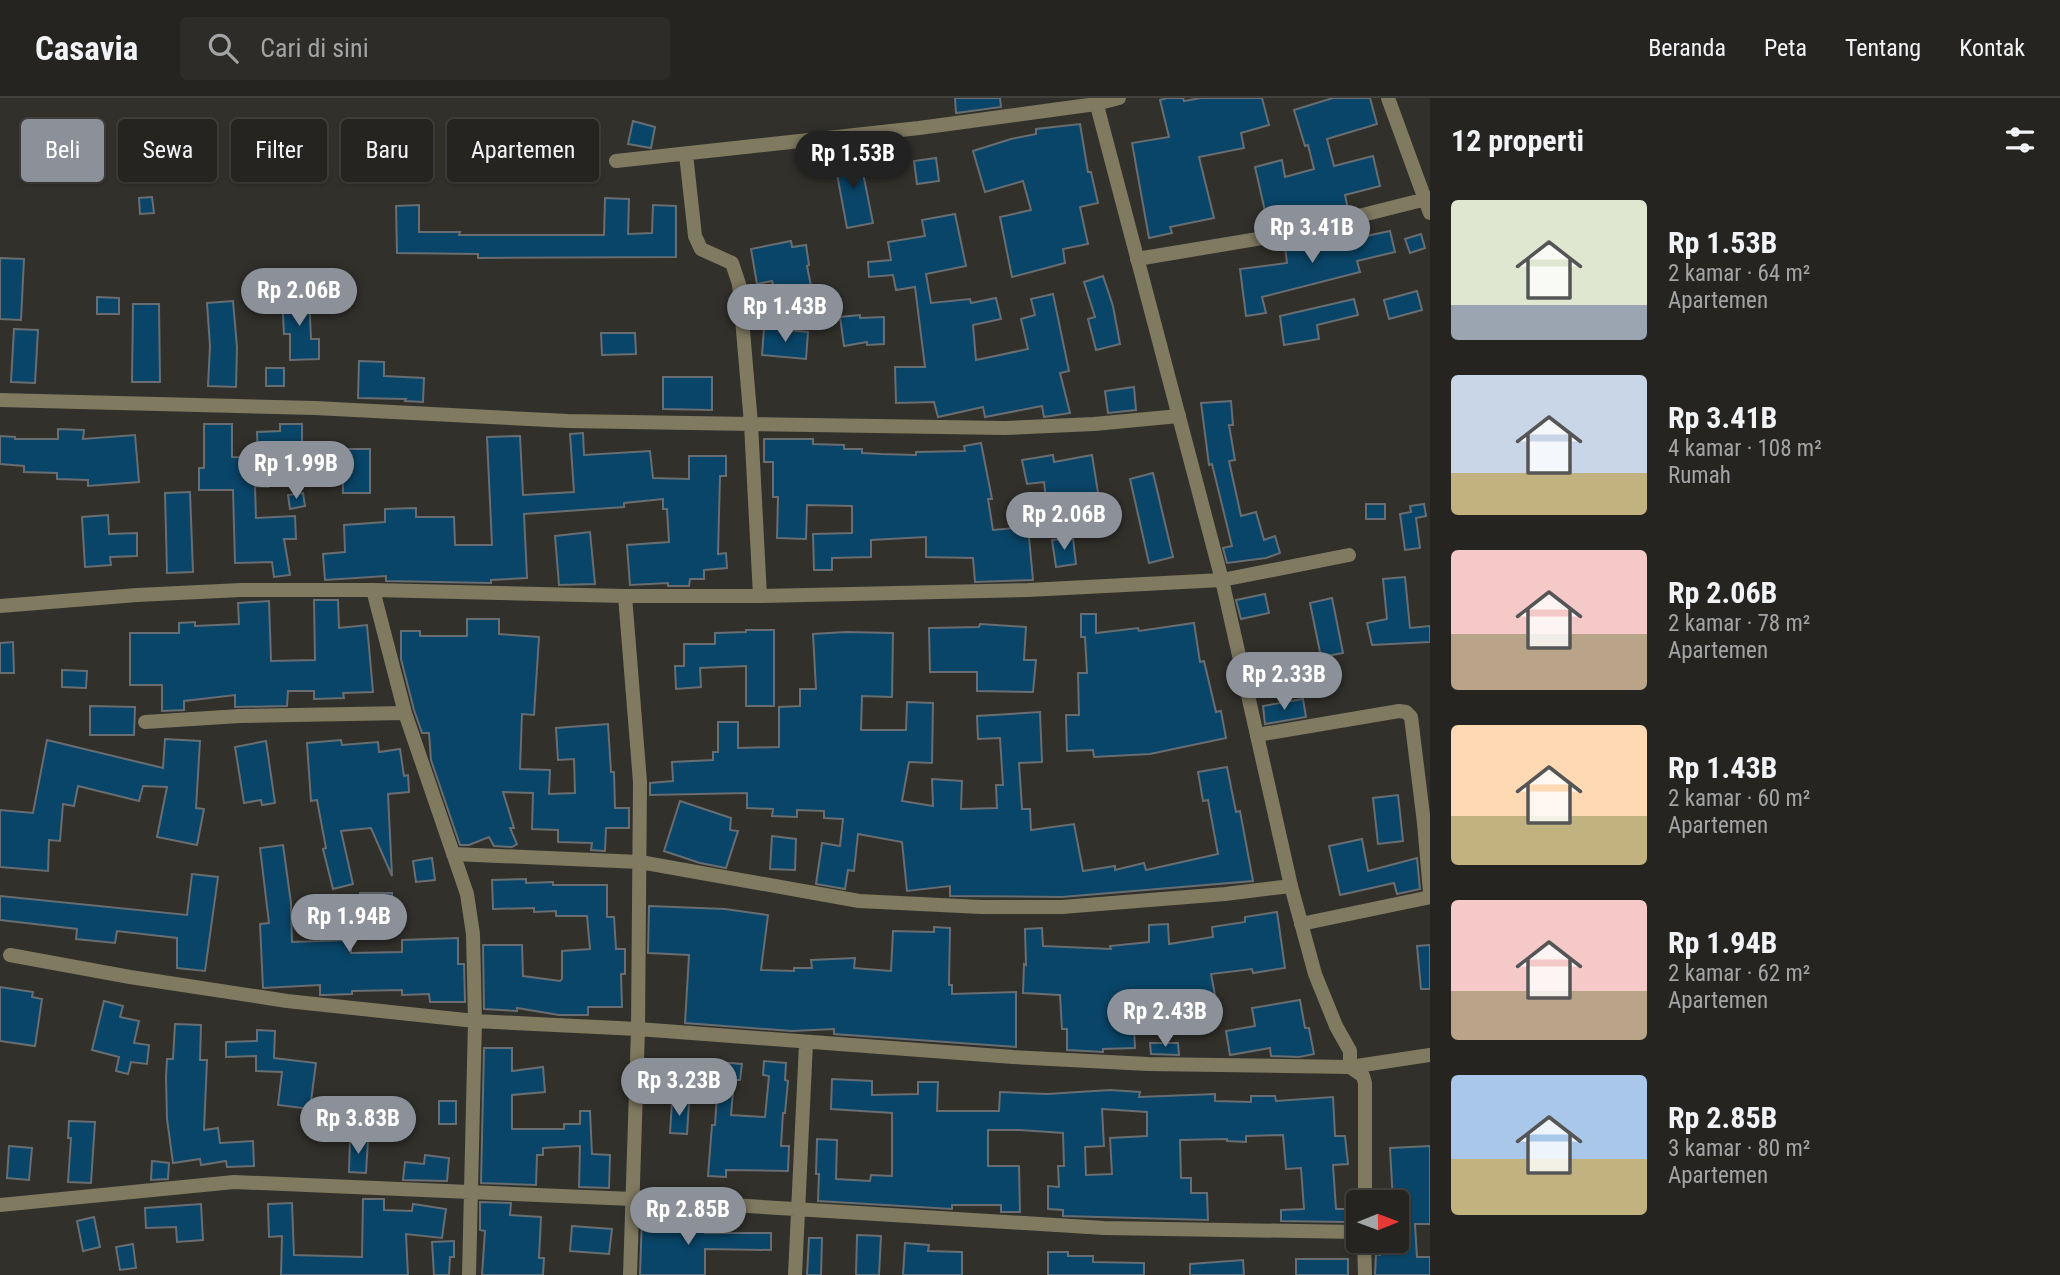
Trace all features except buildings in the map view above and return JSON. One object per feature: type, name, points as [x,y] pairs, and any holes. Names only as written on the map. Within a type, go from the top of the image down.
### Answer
[{"type":"street","points":[[616,161],[919,128],[1119,98]]},
{"type":"street","points":[[1137,259],[1287,234],[1428,204],[1388,98]]},
{"type":"street","points":[[1096,101],[1222,580],[1291,886],[1318,983],[1350,1051],[1350,1067]]},
{"type":"street","points":[[686,154],[695,236],[701,248],[712,256],[732,263],[736,269],[751,424],[760,596]]},
{"type":"street","points":[[0,400],[315,408],[568,421],[1005,428],[1094,424],[1179,416]]},
{"type":"street","points":[[0,607],[137,595],[241,590],[760,596],[1028,590],[1222,580],[1349,555]]},
{"type":"street","points":[[373,590],[405,713],[467,894],[471,914],[475,1021],[469,1275]]},
{"type":"street","points":[[625,596],[640,782],[638,1029],[630,1275]]},
{"type":"street","points":[[1258,735],[1399,711],[1406,712],[1411,718],[1430,895],[1301,924]]},
{"type":"street","points":[[145,722],[240,716],[405,713]]},
{"type":"street","points":[[453,854],[640,862],[859,901],[981,907],[1062,907],[1291,886]]},
{"type":"street","points":[[10,955],[287,1001],[475,1021],[638,1029],[806,1043],[1148,1064],[1350,1067],[1430,1055]]},
{"type":"street","points":[[795,1275],[806,1043]]},
{"type":"street","points":[[1350,1067],[1363,1076],[1365,1083],[1365,1190]]},
{"type":"street","points":[[0,1205],[234,1182],[633,1199],[1104,1228],[1346,1232]]},
{"type":"street","points":[[1364,1253],[1364,1275]]}]
